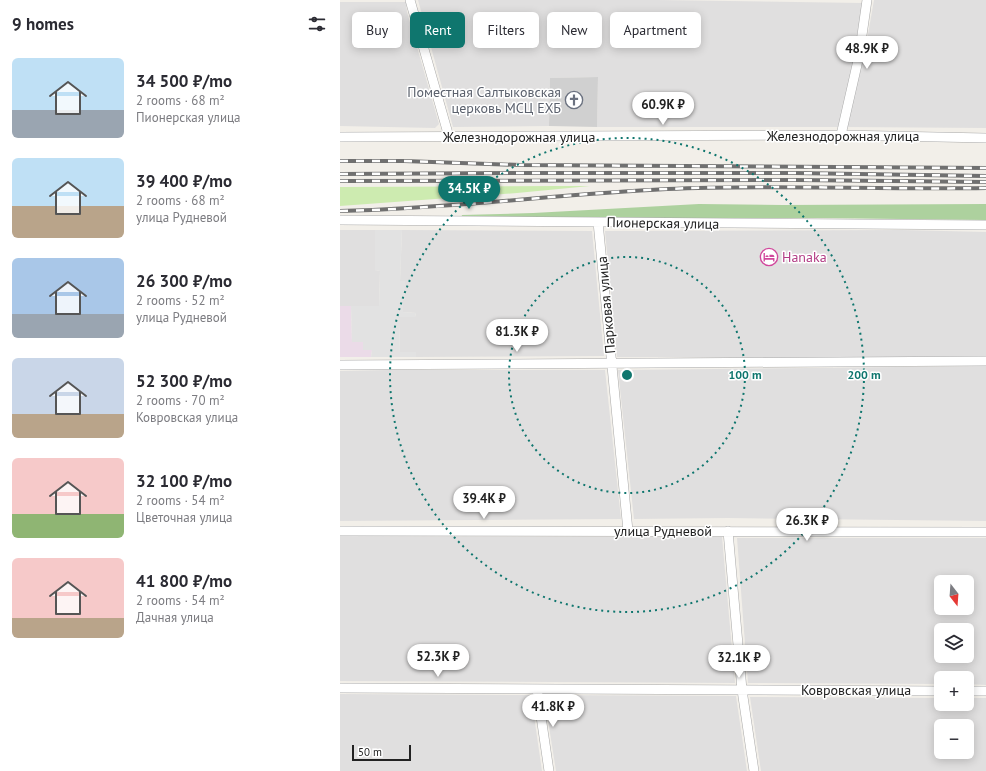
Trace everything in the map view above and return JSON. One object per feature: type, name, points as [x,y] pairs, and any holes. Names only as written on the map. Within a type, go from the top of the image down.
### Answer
[{"type":"street","points":[[410,0],[449,137]]},
{"type":"street","points":[[841,135],[859,56],[867,0]]},
{"type":"street","name":"Железнодорожная улица","points":[[340,137],[841,135],[986,138]]},
{"type":"street","name":"Пионерская улица","points":[[340,220],[986,225]]},
{"type":"street","name":"Парковая улица","points":[[598,222],[628,531]]},
{"type":"street","points":[[340,365],[986,361]]},
{"type":"street","name":"улица Рудневой","points":[[340,530],[986,532]]},
{"type":"street","points":[[728,531],[742,690],[754,771]]},
{"type":"street","name":"Ковровская улица","points":[[340,688],[934,691]]},
{"type":"street","points":[[537,689],[549,771]]},
{"type":"street","points":[[974,691],[986,691]]},
{"type":"shaded area","points":[[418,0],[658,0],[862,3],[857,52],[838,127],[597,127],[598,77],[550,78],[549,126],[453,127],[431,48],[465,48],[465,12],[421,12]]},
{"type":"shaded area","points":[[874,0],[986,0],[986,128],[846,127],[864,57]]},
{"type":"shaded area","points":[[340,2],[406,2],[410,22],[410,48],[417,48],[439,124],[435,128],[340,126]]},
{"type":"shaded area","points":[[598,77],[597,127],[549,126],[550,78]]},
{"type":"shaded area","points":[[340,230],[375,230],[375,270],[380,271],[379,306],[340,306]]},
{"type":"shaded area","points":[[375,230],[402,230],[400,281],[405,281],[405,300],[403,300],[403,312],[416,313],[415,317],[399,317],[400,352],[416,352],[416,357],[371,357],[372,350],[363,350],[363,342],[352,342],[351,306],[379,306],[380,271],[375,270]]},
{"type":"shaded area","points":[[402,230],[592,231],[604,356],[416,357],[415,352],[400,353],[399,317],[415,317],[416,313],[403,312],[405,282],[400,281]]},
{"type":"shaded area","points":[[902,230],[986,232],[986,359],[617,357],[605,231]]},
{"type":"shaded area","points":[[340,306],[351,306],[352,342],[363,342],[372,350],[371,357],[340,357]]},
{"type":"shaded area","points":[[986,366],[986,521],[728,518],[634,519],[618,370]]},
{"type":"shaded area","points":[[605,370],[621,519],[340,521],[340,371]]},
{"type":"shaded area","points":[[340,536],[722,537],[735,683],[340,681]]},
{"type":"shaded area","points":[[737,538],[986,538],[986,685],[974,684],[974,671],[934,671],[934,684],[748,683]]},
{"type":"shaded area","points":[[340,694],[531,695],[542,771],[340,771]]},
{"type":"shaded area","points":[[544,695],[736,696],[747,771],[556,771]]},
{"type":"shaded area","points":[[750,697],[934,698],[934,711],[974,711],[974,698],[986,698],[986,771],[761,771]]},
{"type":"green space","points":[[590,186],[517,193],[340,206],[340,187]]},
{"type":"green space","points":[[699,204],[986,204],[986,220],[817,218],[461,218],[462,215],[533,213]]},
{"type":"railway","points":[[340,161],[404,161],[520,165],[986,168]]},
{"type":"railway","points":[[340,174],[795,173],[986,176]]},
{"type":"railway","points":[[340,181],[796,180],[986,182]]},
{"type":"railway","points":[[340,211],[381,210],[667,189],[747,187],[986,188]]},
{"type":"place","name":"Поместная Салтыковская церковь МСЦ ЕХБ","points":[[574,100]]},
{"type":"place","name":"Hanaka","points":[[769,257]]}]
